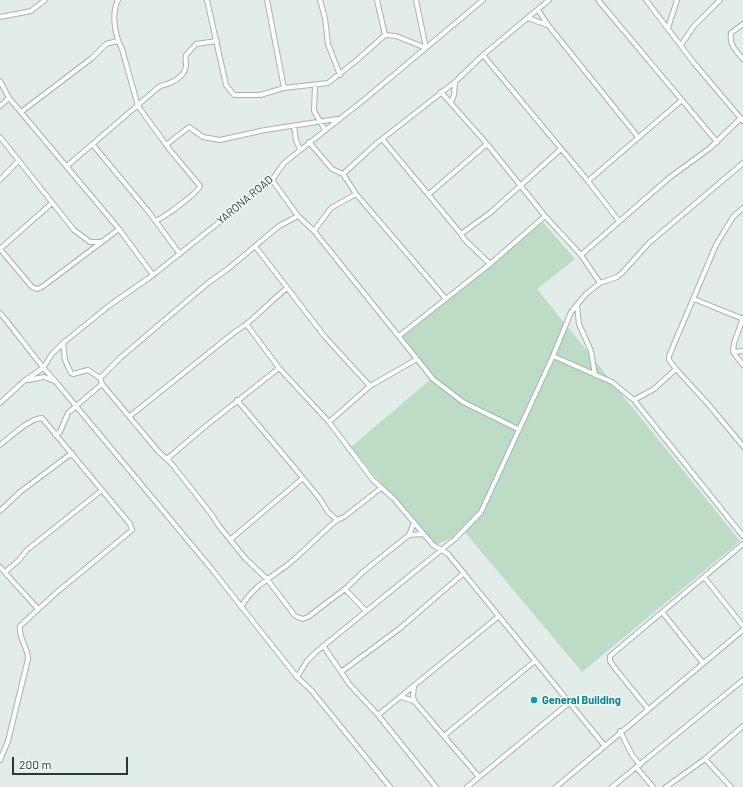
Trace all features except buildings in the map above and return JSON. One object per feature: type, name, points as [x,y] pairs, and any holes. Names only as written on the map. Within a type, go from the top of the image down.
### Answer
[{"type":"street","points":[[0,17],[30,11],[45,0]]},
{"type":"street","points":[[118,0],[114,20],[117,41],[122,49],[138,106],[166,145],[200,186],[199,190],[168,215],[156,221]]},
{"type":"street","points":[[207,0],[226,85],[234,95],[260,95],[284,88],[315,85],[328,82],[340,75],[385,35],[396,36],[426,48]]},
{"type":"street","points":[[267,0],[284,88]]},
{"type":"street","points":[[320,0],[325,18],[328,44],[340,75]]},
{"type":"street","points":[[377,0],[385,35]]},
{"type":"street","points":[[416,0],[426,48]]},
{"type":"street","name":"YARONA ROAD","points":[[43,368],[52,354],[63,343],[110,305],[180,254],[272,180],[284,163],[483,0]]},
{"type":"street","points":[[343,174],[377,143],[383,140],[455,82],[483,55],[549,0]]},
{"type":"street","points":[[598,0],[717,142]]},
{"type":"street","points":[[580,256],[598,242],[619,221],[669,178],[717,142],[742,119],[646,0]]},
{"type":"street","points":[[668,28],[677,0]]},
{"type":"street","points":[[681,45],[694,26],[720,0]]},
{"type":"street","points":[[538,10],[548,25],[638,137]]},
{"type":"street","points":[[528,18],[548,25]]},
{"type":"street","points":[[743,24],[731,33],[730,40],[733,47],[743,59]]},
{"type":"street","points":[[21,112],[92,58],[106,44],[117,41]]},
{"type":"street","points":[[67,166],[160,86],[167,84],[183,75],[186,66],[186,55],[196,44],[217,41]]},
{"type":"street","points":[[483,55],[588,181],[619,221]]},
{"type":"street","points":[[0,81],[10,98],[21,112],[67,166],[153,275]]},
{"type":"street","points":[[451,102],[454,95],[455,82]]},
{"type":"street","points":[[315,85],[314,111],[325,130]]},
{"type":"street","points":[[441,92],[487,144],[520,186],[580,256],[600,283]]},
{"type":"street","points":[[0,106],[10,98]]},
{"type":"street","points":[[588,181],[682,100]]},
{"type":"street","points":[[166,145],[189,127],[203,137],[220,140],[265,130],[294,126],[306,122],[320,122],[339,118]]},
{"type":"street","points":[[294,126],[295,136],[300,150]]},
{"type":"street","points":[[0,137],[74,230],[90,242],[100,242]]},
{"type":"street","points":[[383,140],[429,194],[464,239],[490,264]]},
{"type":"street","points":[[309,142],[332,169],[343,174],[356,194],[446,300]]},
{"type":"street","points":[[429,194],[487,144]]},
{"type":"street","points":[[93,145],[156,221],[180,254]]},
{"type":"street","points":[[461,234],[490,213],[561,149]]},
{"type":"street","points":[[0,180],[18,161]]},
{"type":"street","points":[[297,677],[307,662],[366,611],[456,538],[481,512],[553,356],[571,312],[586,294],[600,283],[617,277],[622,273],[633,259],[654,239],[743,166]]},
{"type":"street","points":[[272,180],[298,216],[314,230],[433,379],[452,395],[518,429]]},
{"type":"street","points":[[314,230],[331,208],[356,194]]},
{"type":"street","points":[[52,203],[0,249],[32,287],[37,289],[42,287],[118,229]]},
{"type":"street","points":[[743,208],[732,217],[716,245],[694,299],[669,351],[668,360],[708,404],[743,446]]},
{"type":"street","points":[[100,378],[120,358],[279,226],[298,216]]},
{"type":"street","points":[[399,336],[490,264],[545,216]]},
{"type":"street","points":[[255,246],[325,337],[370,386]]},
{"type":"street","points":[[130,416],[236,331],[247,324],[254,316],[287,288]]},
{"type":"street","points":[[694,299],[743,318],[734,343],[733,352],[743,365]]},
{"type":"street","points":[[577,305],[579,324],[591,351],[595,375]]},
{"type":"street","points":[[0,313],[29,348],[43,368],[76,406],[297,677],[311,690],[390,787]]},
{"type":"street","points":[[247,324],[279,368],[329,422],[373,480],[394,499],[433,544],[443,549],[604,745]]},
{"type":"street","points":[[63,343],[65,360],[71,373],[74,374],[88,370],[100,378],[102,384],[130,416],[158,452],[168,459],[245,558],[267,579],[295,616],[303,619],[308,617],[346,589],[364,571],[409,535],[414,523]]},
{"type":"street","points":[[733,352],[743,351]]},
{"type":"street","points":[[553,356],[612,382],[634,400],[743,536]]},
{"type":"street","points":[[329,422],[370,386],[417,359]]},
{"type":"street","points":[[0,403],[24,381],[43,368]]},
{"type":"street","points":[[168,459],[237,400],[279,368]]},
{"type":"street","points":[[634,400],[654,389],[676,369]]},
{"type":"street","points":[[24,381],[44,377],[56,382]]},
{"type":"street","points":[[55,435],[60,432],[68,413],[102,384]]},
{"type":"street","points":[[639,406],[642,396]]},
{"type":"street","points":[[237,400],[303,478],[320,499],[328,512],[336,520]]},
{"type":"street","points":[[0,445],[30,422],[38,418],[42,418],[130,524],[132,530],[20,626],[20,634],[28,651],[28,659],[8,741],[0,760]]},
{"type":"street","points":[[0,511],[20,492],[72,453]]},
{"type":"street","points":[[231,539],[303,478]]},
{"type":"street","points":[[241,607],[251,592],[286,566],[336,520],[344,517],[381,488]]},
{"type":"street","points":[[5,572],[20,560],[27,550],[58,527],[80,506],[102,490]]},
{"type":"street","points":[[409,535],[423,534]]},
{"type":"street","points":[[648,709],[614,667],[610,656],[743,544]]},
{"type":"street","points":[[0,567],[38,609]]},
{"type":"street","points":[[341,672],[399,629],[464,574]]},
{"type":"street","points":[[704,577],[743,626]]},
{"type":"street","points":[[346,589],[366,611]]},
{"type":"street","points":[[662,612],[703,663]]},
{"type":"street","points":[[378,715],[499,616]]},
{"type":"street","points":[[556,787],[620,731],[743,630]]},
{"type":"street","points":[[324,647],[361,698],[378,715],[436,787]]},
{"type":"street","points":[[444,735],[535,661]]},
{"type":"street","points":[[612,787],[743,680]]},
{"type":"street","points":[[414,686],[414,702]]},
{"type":"street","points":[[401,697],[414,702],[479,777]]},
{"type":"street","points":[[467,787],[569,703]]},
{"type":"street","points":[[666,787],[682,774],[705,759],[743,726]]},
{"type":"street","points":[[620,731],[638,766],[653,787]]},
{"type":"street","points":[[705,759],[731,787]]},
{"type":"green space","points":[[540,219],[575,259],[537,289],[740,541],[582,672],[465,532],[433,546],[351,447],[430,380],[402,337]]},
{"type":"place","name":"General Building","points":[[534,700]]}]
